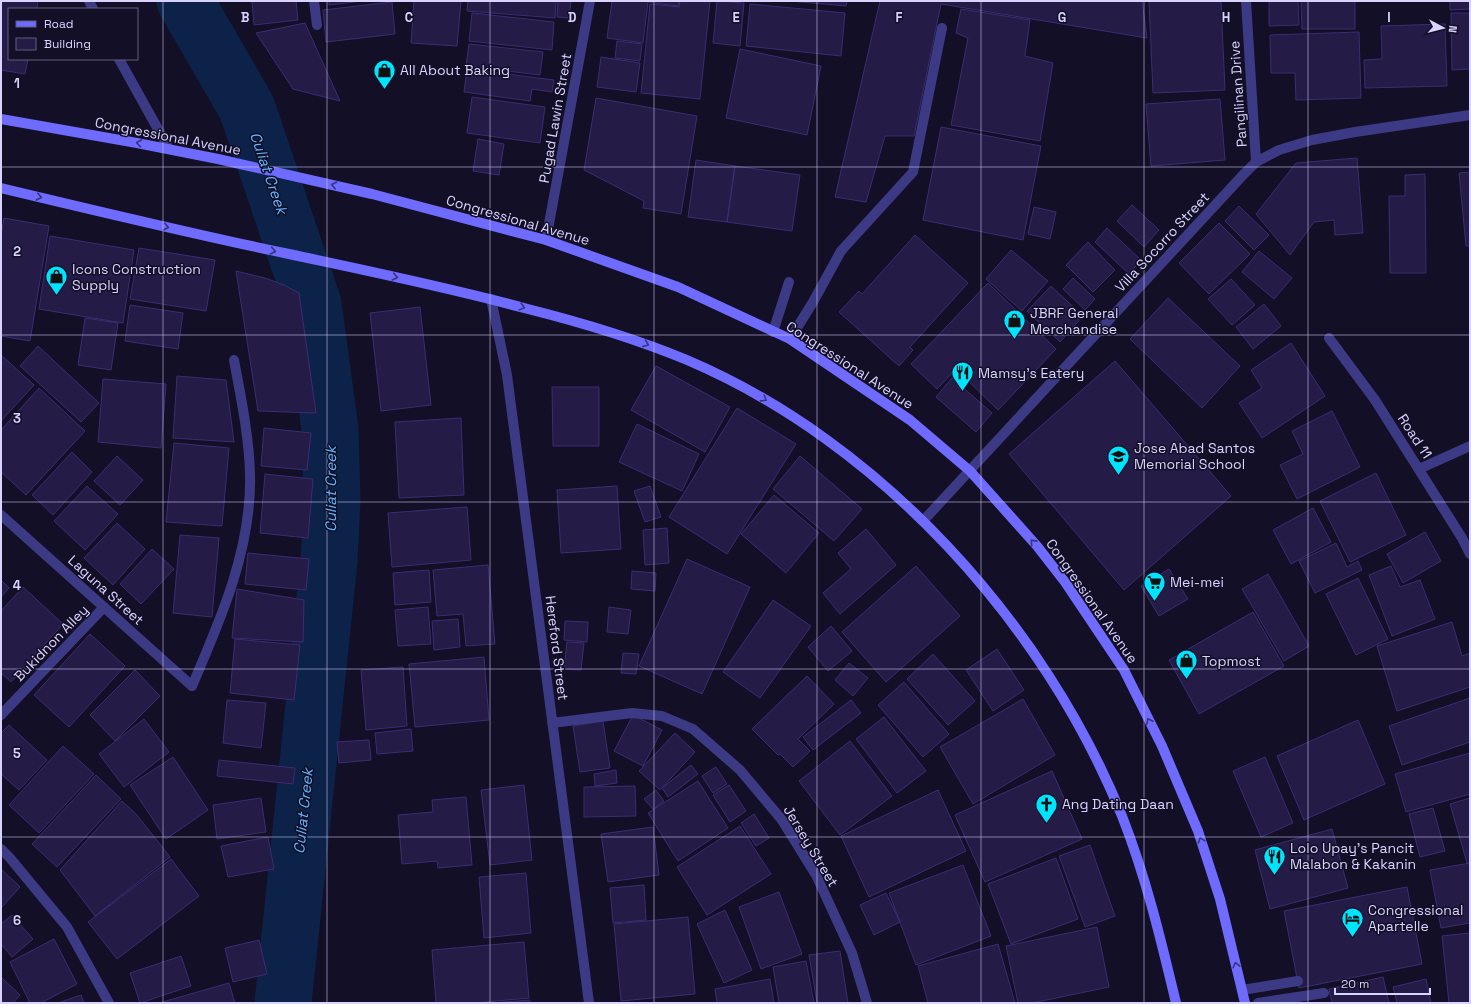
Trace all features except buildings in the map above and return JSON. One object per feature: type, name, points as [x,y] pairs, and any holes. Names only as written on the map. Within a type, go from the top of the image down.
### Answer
[{"type":"main road","name":"Congressional Avenue","points":[[1,119],[218,159],[372,194],[546,240],[678,287],[790,339],[910,420],[970,472],[1037,546],[1056,570],[1124,670],[1162,746],[1198,831],[1220,899],[1245,1003]]},
{"type":"main road","points":[[1,188],[235,243],[357,268],[491,299],[570,320],[639,341],[689,361],[748,389],[810,427],[873,476],[923,521],[991,595],[1044,667],[1089,744],[1122,817],[1148,892],[1176,1003]]},
{"type":"street","points":[[314,1],[317,25]]},
{"type":"street","name":"Pugad Lawin Street","points":[[546,240],[590,1]]},
{"type":"street","name":"Pangilinan Drive","points":[[1246,1],[1256,162]]},
{"type":"street","points":[[790,339],[813,302],[841,251],[913,172],[942,28]]},
{"type":"street","points":[[120,60],[169,149]]},
{"type":"street","name":"Villa Socorro Street","points":[[923,521],[1256,162],[1279,150],[1312,140],[1354,132],[1470,115]]},
{"type":"street","points":[[773,332],[789,282]]},
{"type":"street","name":"Hereford Street","points":[[491,299],[507,375],[589,1003]]},
{"type":"street","name":"Road 11","points":[[1329,338],[1375,400],[1462,538],[1470,554]]},
{"type":"street","name":"Laguna Street","points":[[1,515],[192,686],[218,627],[238,568],[249,504],[250,474],[248,446],[234,360]]},
{"type":"street","points":[[1419,469],[1470,446]]},
{"type":"street","name":"Bukidnon Alley","points":[[1,715],[104,607]]},
{"type":"street","name":"Jersey Street","points":[[552,723],[632,713],[662,716],[693,729],[740,770],[782,820],[816,875],[852,952],[868,1003]]},
{"type":"street","points":[[1,850],[10,858],[67,927],[109,1003]]},
{"type":"street","points":[[1242,990],[1298,981]]},
{"type":"street","points":[[1258,1003],[1324,993]]},
{"type":"waterway","name":"Culiat Creek","points":[[185,1],[247,108],[313,304],[330,429],[332,501],[329,561],[283,1003]]},
{"type":"place","name":"All About Baking","points":[[385,90]]},
{"type":"place","name":"Icons Construction Supply","points":[[57,296]]},
{"type":"place","name":"JBRF General Merchandise","points":[[1015,340]]},
{"type":"place","name":"Mamsy's Eatery","points":[[963,392]]},
{"type":"place","name":"Jose Abad Santos Memorial School","points":[[1119,476]]},
{"type":"place","name":"Mei-mei","points":[[1154,602]]},
{"type":"place","name":"Topmost","points":[[1186,680]]},
{"type":"place","name":"Ang Dating Daan","points":[[1046,824]]},
{"type":"place","name":"Lolo Upay's Pancit Malabon & Kakanin","points":[[1274,876]]},
{"type":"place","name":"Congressional Apartelle","points":[[1353,938]]}]
